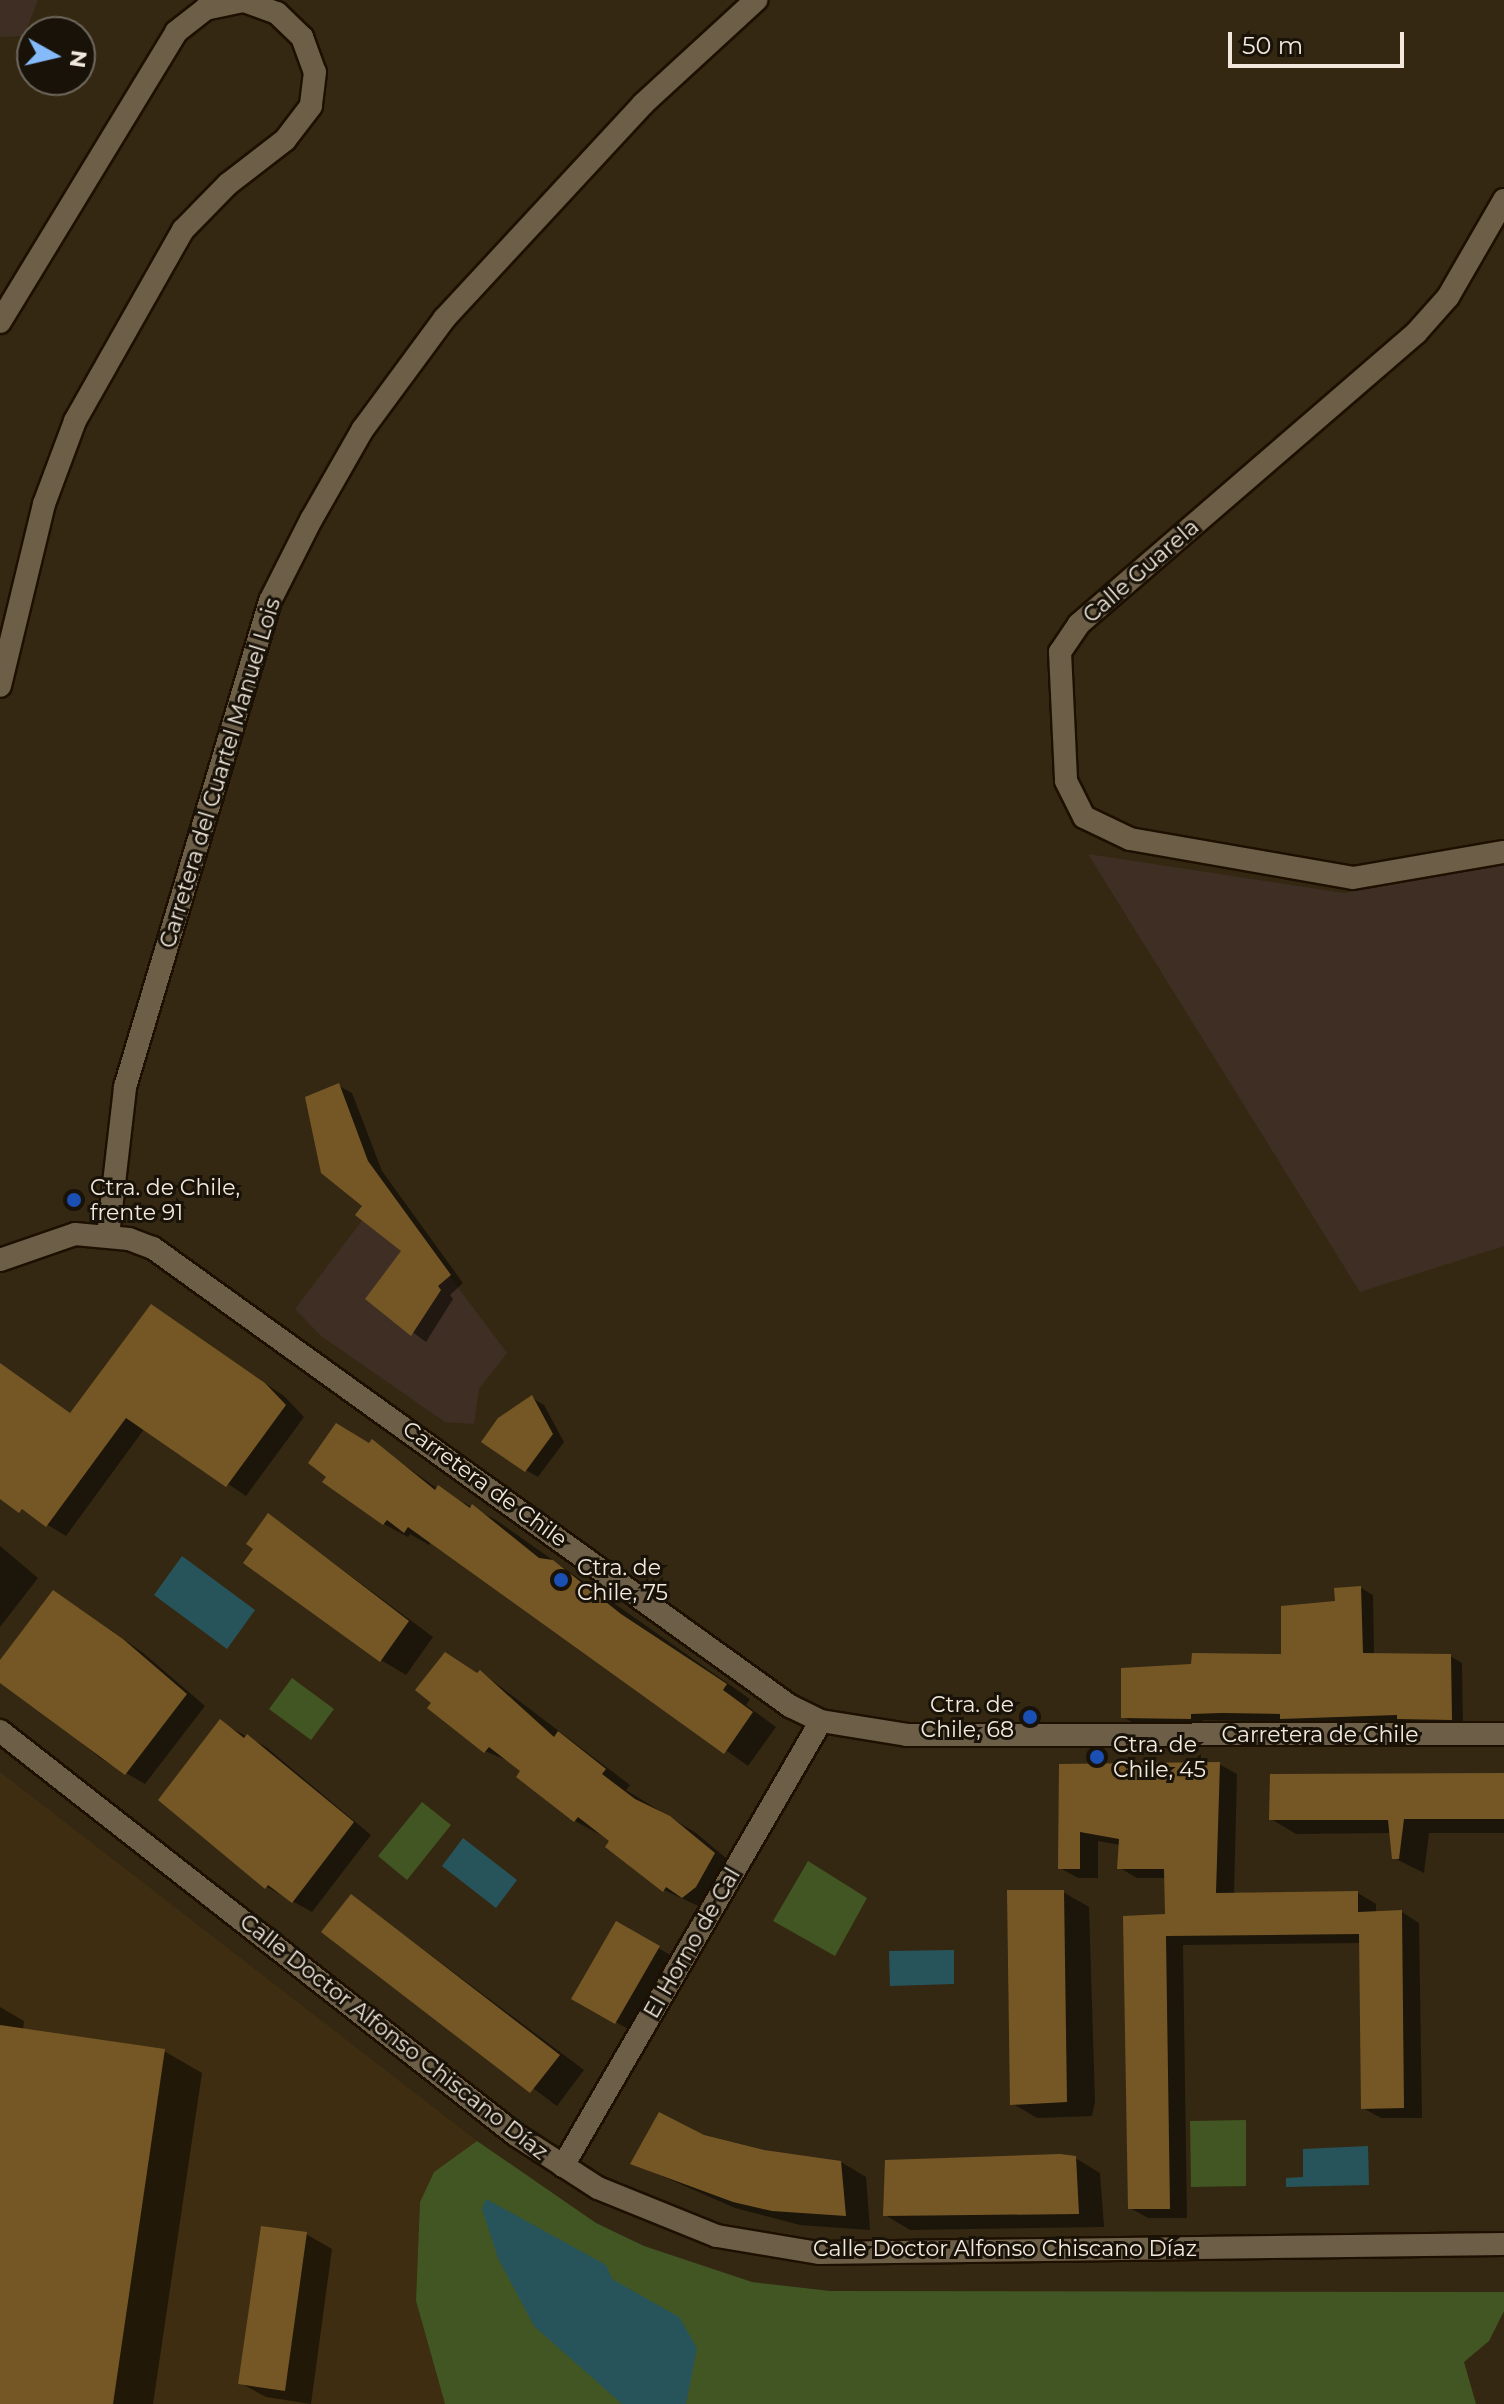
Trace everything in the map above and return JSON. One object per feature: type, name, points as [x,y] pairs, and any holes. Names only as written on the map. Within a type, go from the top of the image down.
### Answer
[{"type":"street","name":"Carretera del Cuartel Manuel Lois","points":[[108,1235],[125,1087],[261,629],[311,520],[363,429],[444,319],[643,104],[756,0]]},
{"type":"street","points":[[0,322],[176,32],[205,9],[244,1],[277,13],[302,37],[315,72],[311,106],[285,140],[228,184],[183,230],[75,421],[44,504],[0,686]]},
{"type":"street","name":"Calle Guarela","points":[[1504,200],[1448,297],[1416,333],[1079,624],[1060,652],[1066,781],[1084,817],[1130,839],[1353,878],[1504,852]]},
{"type":"street","name":"Carretera de Chile","points":[[0,1260],[61,1236],[108,1235],[153,1248],[202,1279],[790,1706],[821,1721],[907,1735],[1504,1734]]},
{"type":"street","name":"El Horno de Cal","points":[[563,2166],[821,1721]]},
{"type":"street","name":"Calle Doctor Alfonso Chiscano Díaz","points":[[0,1731],[516,2135],[563,2166],[645,2210],[717,2236],[819,2253],[1504,2244]]},
{"type":"shaded area","points":[[0,0],[38,0],[32,16],[16,16],[16,36],[0,37]]},
{"type":"shaded area","points":[[1088,854],[1344,893],[1504,865],[1504,1246],[1360,1292]]},
{"type":"shaded area","points":[[385,1190],[507,1353],[479,1389],[474,1424],[445,1422],[321,1336],[295,1309]]},
{"type":"shaded area","points":[[0,1772],[477,2141],[434,2172],[420,2202],[416,2301],[445,2404],[0,2404]]},
{"type":"green space","points":[[292,1678],[334,1709],[311,1740],[269,1709]]},
{"type":"green space","points":[[422,1802],[451,1825],[407,1880],[378,1856]]},
{"type":"green space","points":[[808,1861],[867,1898],[835,1956],[773,1921]]},
{"type":"green space","points":[[1246,2120],[1246,2186],[1191,2187],[1190,2121]]},
{"type":"green space","points":[[477,2141],[596,2223],[644,2246],[752,2282],[830,2291],[1504,2292],[1504,2311],[1489,2341],[1464,2362],[1476,2404],[445,2404],[416,2301],[420,2202],[434,2172]]},
{"type":"water","points":[[182,1556],[255,1610],[227,1649],[154,1595]]},
{"type":"water","points":[[463,1838],[517,1880],[496,1908],[442,1866]]},
{"type":"water","points":[[954,1950],[954,1984],[890,1986],[889,1951]]},
{"type":"water","points":[[1368,2146],[1369,2185],[1286,2187],[1286,2178],[1303,2177],[1303,2149]]},
{"type":"water","points":[[486,2199],[606,2265],[612,2279],[679,2317],[697,2348],[686,2404],[622,2404],[534,2326],[498,2258],[482,2209]]},
{"type":"building","points":[[339,1083],[368,1161],[451,1275],[438,1286],[441,1290],[411,1336],[365,1299],[401,1251],[355,1215],[362,1206],[321,1173],[305,1097]]},
{"type":"building","points":[[151,1304],[265,1383],[286,1405],[226,1487],[126,1418],[46,1527],[22,1509],[19,1513],[0,1499],[0,1363],[70,1413]]},
{"type":"building","points":[[532,1395],[553,1434],[525,1472],[481,1442],[498,1418]]},
{"type":"building","points":[[336,1423],[369,1443],[372,1439],[435,1490],[438,1485],[470,1508],[472,1504],[539,1558],[553,1560],[621,1614],[727,1684],[723,1690],[753,1712],[724,1754],[408,1527],[404,1533],[387,1520],[383,1525],[322,1482],[326,1477],[308,1463]]},
{"type":"building","points":[[268,1513],[409,1621],[380,1662],[243,1563],[253,1549],[246,1544]]},
{"type":"building","points":[[1361,1586],[1363,1653],[1451,1654],[1452,1720],[1397,1719],[1397,1715],[1280,1719],[1280,1714],[1221,1713],[1191,1714],[1191,1719],[1121,1718],[1121,1668],[1191,1664],[1192,1653],[1281,1654],[1281,1606],[1335,1601],[1334,1588]]},
{"type":"building","points":[[53,1590],[123,1639],[187,1694],[125,1775],[0,1683],[0,1660]]},
{"type":"building","points":[[445,1652],[477,1673],[480,1670],[554,1737],[558,1731],[606,1769],[602,1774],[635,1799],[670,1816],[715,1853],[696,1887],[682,1898],[666,1887],[663,1892],[605,1847],[609,1841],[578,1817],[574,1822],[516,1777],[520,1771],[489,1747],[484,1753],[427,1708],[431,1703],[415,1690]]},
{"type":"building","points":[[220,1719],[244,1738],[247,1734],[354,1822],[292,1903],[268,1885],[265,1889],[158,1800]]},
{"type":"building","points":[[1220,1762],[1216,1893],[1358,1891],[1358,1912],[1402,1910],[1404,2108],[1361,2109],[1359,1934],[1166,1936],[1170,2209],[1128,2209],[1123,1916],[1165,1914],[1164,1869],[1117,1869],[1119,1839],[1080,1832],[1080,1869],[1058,1869],[1059,1764]]},
{"type":"building","points":[[1504,1773],[1504,1819],[1404,1819],[1399,1859],[1392,1859],[1388,1820],[1269,1820],[1270,1774]]},
{"type":"building","points":[[1007,1890],[1064,1890],[1067,2102],[1010,2105]]},
{"type":"building","points":[[351,1894],[560,2055],[530,2093],[321,1932]]},
{"type":"building","points":[[616,1921],[660,1946],[615,2024],[571,1999]]},
{"type":"building","points":[[0,2025],[165,2049],[113,2404],[0,2404]]},
{"type":"building","points":[[659,2112],[704,2135],[764,2150],[841,2161],[846,2216],[772,2211],[733,2202],[630,2164]]},
{"type":"building","points":[[1076,2156],[1079,2214],[883,2216],[885,2160]]},
{"type":"building","points":[[261,2226],[307,2232],[285,2391],[238,2384]]},
{"type":"place","name":"Ctra. de Chile, frente 91","points":[[74,1200]]},
{"type":"place","name":"Ctra. de Chile, 75","points":[[561,1580]]},
{"type":"place","name":"Ctra. de Chile, 68","points":[[1030,1717]]},
{"type":"place","name":"Ctra. de Chile, 45","points":[[1097,1757]]}]
